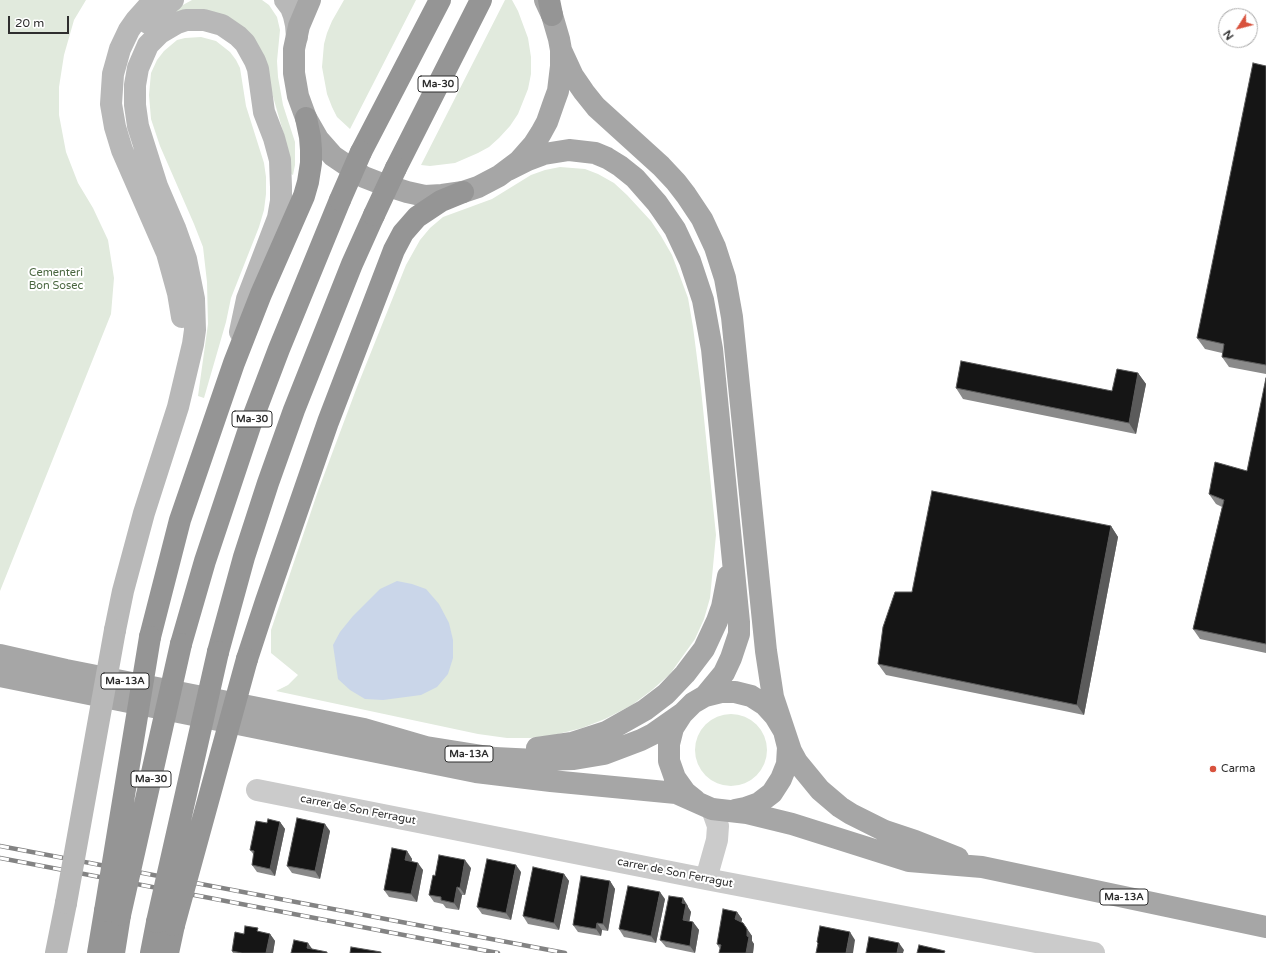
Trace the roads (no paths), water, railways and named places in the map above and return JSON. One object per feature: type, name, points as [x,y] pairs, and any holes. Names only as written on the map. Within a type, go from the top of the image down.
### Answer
[{"type":"highway","name":"Ma-30","points":[[114,953],[113,913],[182,644],[205,561],[252,420],[278,349],[361,152],[440,0]]},
{"type":"highway","name":"Ma-30","points":[[151,953],[165,924],[218,652],[244,557],[268,483],[294,410],[352,264],[396,168],[481,0]]},
{"type":"highway","points":[[98,953],[113,913],[150,637],[180,520],[234,364],[261,294],[304,196],[311,163],[311,150],[306,118]]},
{"type":"highway","points":[[168,953],[165,924],[247,659],[328,422],[394,250],[403,232],[417,218],[441,201],[463,192]]},
{"type":"main road","points":[[310,0],[299,26],[294,49],[294,73],[298,96],[306,118],[318,139],[333,156],[364,177],[407,192],[425,196],[442,195],[463,192],[488,182],[528,160],[557,151],[569,150],[595,153],[620,166],[635,178],[657,203],[675,229],[686,250],[694,272],[703,300],[707,321],[715,379],[738,605],[739,634],[731,658],[724,673],[705,696]]},
{"type":"main road","points":[[508,170],[519,161],[534,144],[547,122],[558,91],[561,50],[558,32],[549,5]]},
{"type":"main road","points":[[561,50],[573,76],[596,107],[661,166],[676,182],[702,219],[716,247],[729,296],[733,323],[766,651],[773,697],[784,731]]},
{"type":"main road","points":[[364,729],[494,748],[533,749],[554,747],[572,743],[613,728],[645,710],[666,694],[676,685],[696,660],[711,635],[722,607],[732,547]]},
{"type":"main road","name":"Ma-13A","points":[[0,655],[81,673],[364,729],[426,747],[515,760],[558,760],[604,754],[653,734],[683,713],[693,703],[705,696],[721,692],[735,692],[751,696],[765,705],[784,731],[791,751],[797,762],[820,790],[840,807],[874,827],[982,867]]},
{"type":"main road","name":"Ma-13A","points":[[0,676],[468,770],[676,793],[712,808],[747,813],[792,824],[909,861],[982,867],[1266,926]]},
{"type":"main road","name":"Ma-13A","points":[[683,713],[673,728],[669,744],[669,761],[674,778],[685,792],[712,808],[745,808],[759,803],[772,793],[781,779],[787,764],[788,747],[784,731]]},
{"type":"street","points":[[138,0],[124,18],[109,46],[102,75],[100,99],[101,115],[115,158],[150,191]]},
{"type":"street","points":[[56,953],[123,592],[144,514],[178,407],[194,337],[196,316],[194,299],[188,266],[181,243],[118,138],[111,104],[115,65],[123,41],[136,20],[154,0]]},
{"type":"street","points":[[150,191],[131,142],[123,109],[123,80],[131,52],[139,36],[155,14],[173,0]]},
{"type":"street","points":[[285,0],[291,8],[294,16],[297,37]]},
{"type":"street","points":[[150,191],[135,105],[135,85],[141,60],[152,39],[177,23],[186,20],[204,20],[222,25],[245,43],[255,60],[258,70],[264,112],[277,148],[281,172],[281,201],[278,218],[247,299],[234,364]]},
{"type":"street","name":"carrer de Son Ferragut","points":[[257,790],[706,879],[1094,953]]},
{"type":"street","points":[[706,879],[717,840],[718,826],[712,808]]},
{"type":"water","points":[[397,581],[426,589],[439,604],[449,623],[453,640],[453,658],[448,674],[437,687],[421,695],[383,700],[365,699],[350,690],[338,679],[333,645],[340,632],[353,616],[380,589]]},
{"type":"railway","points":[[0,846],[565,953]]},
{"type":"railway","points":[[0,858],[498,953]]},
{"type":"place","name":"Carma","points":[[1213,769]]},
{"type":"park label","name":"Cementeri Bon Sosec","points":[[56,279]]}]
